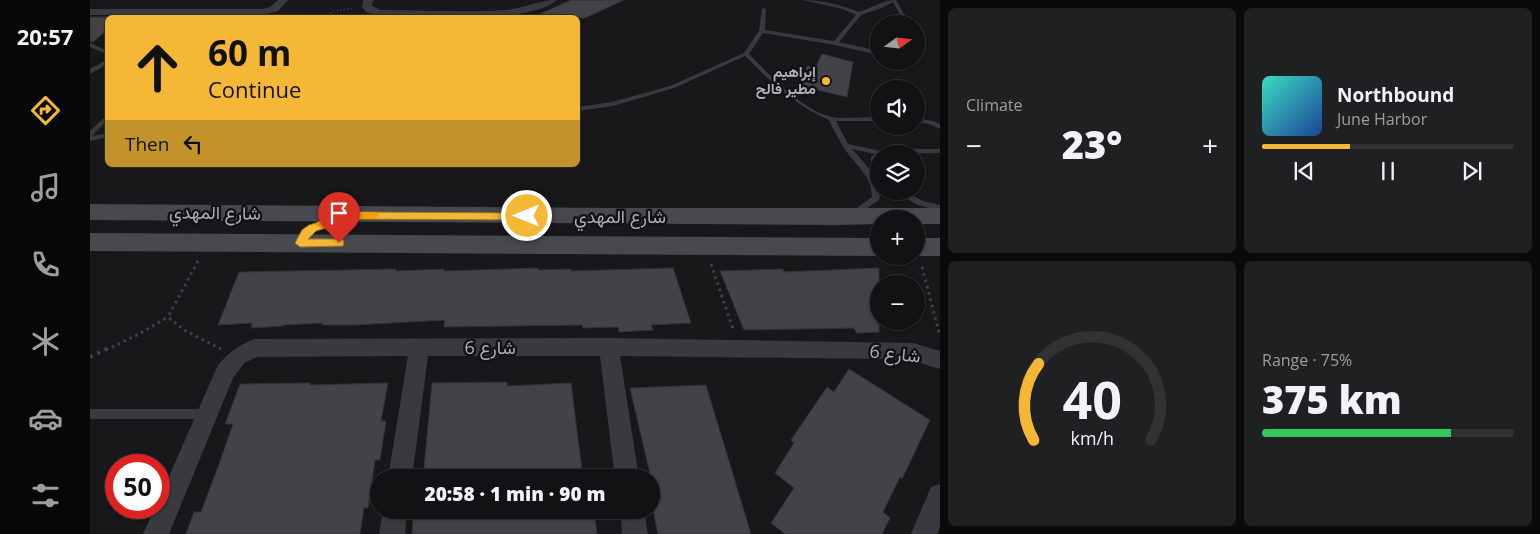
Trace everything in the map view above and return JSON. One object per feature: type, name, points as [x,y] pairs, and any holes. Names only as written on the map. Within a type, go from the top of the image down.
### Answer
[{"type":"main road","name":"شارع المهدي","points":[[90,212],[354,215],[940,216]]},
{"type":"main road","points":[[168,242],[213,229],[225,213]]},
{"type":"main road","points":[[300,243],[306,233],[312,228],[354,215]]},
{"type":"main road","name":"شارع المهدي","points":[[90,242],[870,246]]},
{"type":"main road","points":[[925,247],[940,247]]},
{"type":"street","points":[[90,7],[98,0]]},
{"type":"street","points":[[181,12],[192,0]]},
{"type":"street","points":[[90,12],[269,11],[278,7],[283,0]]},
{"type":"street","points":[[462,13],[465,0]]},
{"type":"street","points":[[368,3],[370,10],[381,13],[462,13],[515,12],[539,6],[552,0]]},
{"type":"street","points":[[609,347],[626,469]]},
{"type":"street","name":"شارع 6","points":[[238,357],[255,348],[609,347],[883,350],[914,352],[940,360]]},
{"type":"street","points":[[401,469],[419,348]]},
{"type":"street","points":[[156,534],[225,372],[238,357]]},
{"type":"street","points":[[924,534],[940,496]]},
{"type":"street","points":[[392,534],[394,519]]},
{"type":"street","points":[[633,519],[635,534]]},
{"type":"lane","points":[[805,0],[844,8],[859,14]]},
{"type":"lane","points":[[835,43],[859,14],[893,0],[902,15]]},
{"type":"lane","points":[[580,109],[613,104],[672,87],[746,54],[762,31],[764,9]]},
{"type":"lane","points":[[762,31],[835,43],[870,52]]},
{"type":"lane","points":[[90,45],[105,52]]},
{"type":"lane","points":[[746,54],[794,100],[818,114],[832,119],[870,119]]},
{"type":"lane","points":[[90,72],[105,63]]},
{"type":"lane","points":[[90,136],[105,119]]},
{"type":"lane","points":[[832,119],[845,145],[874,180],[877,189],[876,198],[850,216]]},
{"type":"lane","points":[[925,121],[940,127]]},
{"type":"lane","points":[[90,140],[105,136]]},
{"type":"lane","points":[[845,145],[870,152]]},
{"type":"lane","points":[[925,151],[940,151]]},
{"type":"lane","points":[[914,200],[921,204],[940,208]]},
{"type":"lane","points":[[90,414],[208,414]]},
{"type":"path","points":[[327,15],[335,11],[368,3]]},
{"type":"path","points":[[90,357],[137,335],[168,317],[208,242]]},
{"type":"path","points":[[704,245],[739,349]]},
{"type":"path","points":[[921,265],[940,336]]},
{"type":"path","points":[[168,317],[184,330],[238,357]]},
{"type":"building","points":[[571,0],[624,0],[585,18],[580,18],[580,15],[538,15]]},
{"type":"building","points":[[90,17],[105,17],[105,32],[93,42],[90,41]]},
{"type":"building","name":"إبراهيم مطير فالح","points":[[822,54],[853,62],[847,97],[801,86],[807,66],[815,68]]},
{"type":"building","points":[[538,268],[538,270],[571,269],[571,271],[673,268],[691,323],[651,325],[653,330],[619,332],[618,327],[583,328],[582,325],[444,327],[445,320],[354,325],[322,325],[323,323],[251,328],[252,323],[218,325],[239,272],[396,269],[396,271],[444,269],[444,271]]},
{"type":"building","points":[[879,268],[879,275],[870,275],[870,330],[879,330],[879,332],[857,333],[854,328],[744,330],[720,271],[783,269],[784,272]]},
{"type":"building","points":[[849,369],[930,420],[902,479],[900,477],[883,512],[890,518],[882,534],[785,534],[771,523],[794,488],[775,473],[794,443],[791,440],[827,387],[834,392]]},
{"type":"building","points":[[507,382],[507,386],[571,383],[582,469],[424,469],[432,383]]},
{"type":"building","points":[[388,383],[381,421],[386,421],[380,460],[375,460],[374,469],[370,469],[368,508],[364,508],[360,534],[186,534],[194,512],[201,512],[218,467],[233,424],[225,424],[240,384]]},
{"type":"building","points":[[706,385],[751,534],[658,534],[655,519],[660,519],[660,469],[649,469],[630,388]]},
{"type":"building","points":[[413,519],[595,519],[597,534],[412,534]]},
{"type":"slow traffic","points":[[321,225],[354,215],[374,215]]},
{"type":"place","name":"إبراهيم مطير فالح","points":[[826,81]]},
{"type":"route","points":[[339,243],[300,243],[306,233],[312,228],[354,215],[527,216]]}]
